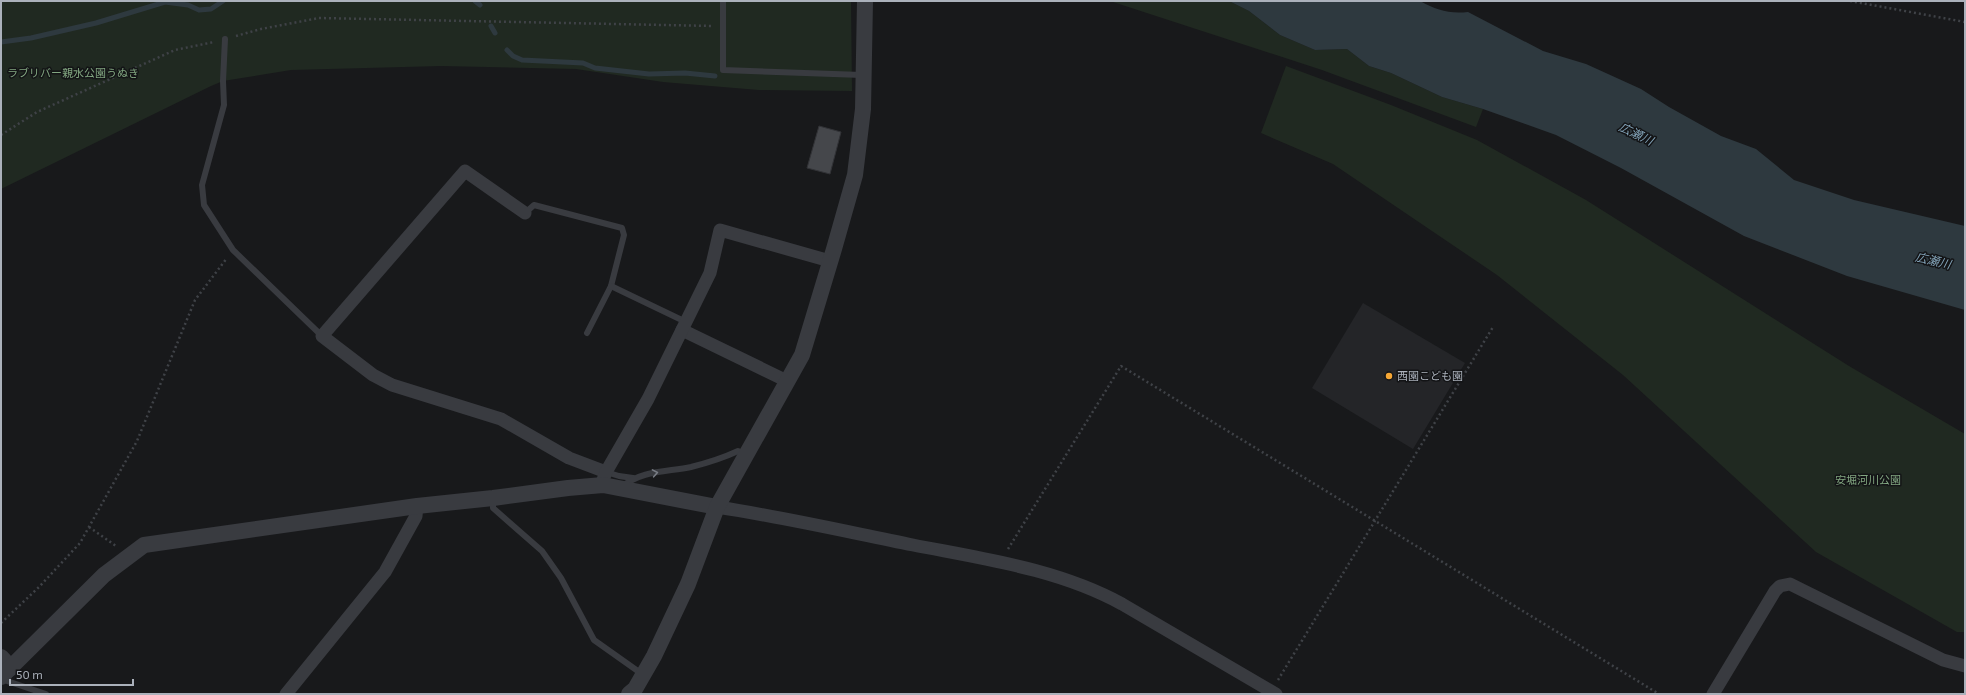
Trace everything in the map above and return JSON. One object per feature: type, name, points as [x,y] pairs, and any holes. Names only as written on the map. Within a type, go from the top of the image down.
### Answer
[{"type":"street","points":[[635,688],[654,656],[688,584],[717,507],[802,355],[855,175],[863,109],[865,1]]},
{"type":"street","points":[[525,213],[465,171],[322,336],[373,375],[392,384],[501,419],[620,488],[1003,563],[1074,581],[1099,591],[1272,693]]},
{"type":"street","points":[[3,670],[104,575],[144,545],[417,506],[568,488],[604,479],[648,399],[710,273],[720,230],[830,262]]},
{"type":"street","points":[[684,326],[787,381]]},
{"type":"street","points":[[286,694],[385,572],[416,516],[417,506]]},
{"type":"street","points":[[1713,694],[1775,591],[1780,586],[1790,584],[1943,660],[1965,666]]},
{"type":"lane","points":[[723,1],[723,70],[864,75]]},
{"type":"lane","points":[[225,39],[223,81],[224,105],[202,185],[204,205],[233,250],[322,336]]},
{"type":"lane","points":[[525,213],[534,205],[622,228],[624,235],[610,286],[587,333]]},
{"type":"lane","points":[[610,286],[684,326]]},
{"type":"lane","points":[[604,479],[619,476],[634,478],[690,467],[727,456],[738,450],[747,454]]},
{"type":"lane","points":[[620,488],[634,478]]},
{"type":"lane","points":[[492,498],[493,508],[542,551],[561,578],[594,640],[635,688]]},
{"type":"lane","points":[[3,670],[46,694]]},
{"type":"path","points":[[1850,1],[1965,22]]},
{"type":"path","points":[[1,135],[37,112],[175,50],[225,39],[261,28],[319,18],[723,26]]},
{"type":"path","points":[[1,623],[50,576],[80,543],[137,441],[195,300],[233,250]]},
{"type":"path","points":[[1272,693],[1493,327]]},
{"type":"path","points":[[1003,563],[1006,552],[1121,366],[1659,694]]},
{"type":"path","points":[[89,526],[130,556]]},
{"type":"shaded area","name":"西園こども園","points":[[1363,303],[1465,363],[1413,449],[1312,388]]},
{"type":"green space","name":"ラブリバー親水公園うぬき","points":[[1,1],[851,1],[852,91],[759,90],[663,82],[576,69],[441,66],[291,70],[223,81],[1,189]]},
{"type":"green space","points":[[1110,1],[1229,1],[1249,11],[1280,35],[1315,50],[1347,49],[1369,66],[1391,73],[1442,97],[1483,109],[1476,127],[1322,70]]},
{"type":"green space","name":"安堀河川公園","points":[[1286,66],[1391,105],[1477,140],[1586,200],[1849,366],[1965,434],[1965,632],[1957,632],[1816,552],[1623,375],[1497,275],[1333,164],[1261,133]]},
{"type":"water","name":"広瀬川","points":[[1229,1],[1420,1],[1443,11],[1468,12],[1543,51],[1586,64],[1641,89],[1669,107],[1721,136],[1756,149],[1794,180],[1854,200],[1965,226],[1965,310],[1847,276],[1744,236],[1621,168],[1556,135],[1483,109],[1442,97],[1391,73],[1369,66],[1347,49],[1315,50],[1280,35],[1249,11]]},
{"type":"building","points":[[819,126],[841,132],[830,174],[807,168]]},
{"type":"waterway","points":[[1,42],[31,38],[96,23],[165,2],[188,5],[199,10],[211,9],[223,1]]},
{"type":"waterway","points":[[475,1],[480,5]]},
{"type":"waterway","points":[[491,26],[495,33]]},
{"type":"waterway","points":[[507,50],[513,56],[522,60],[583,63],[595,68],[649,74],[685,73],[715,76]]},
{"type":"place","name":"西園こども園","points":[[1389,376]]}]
